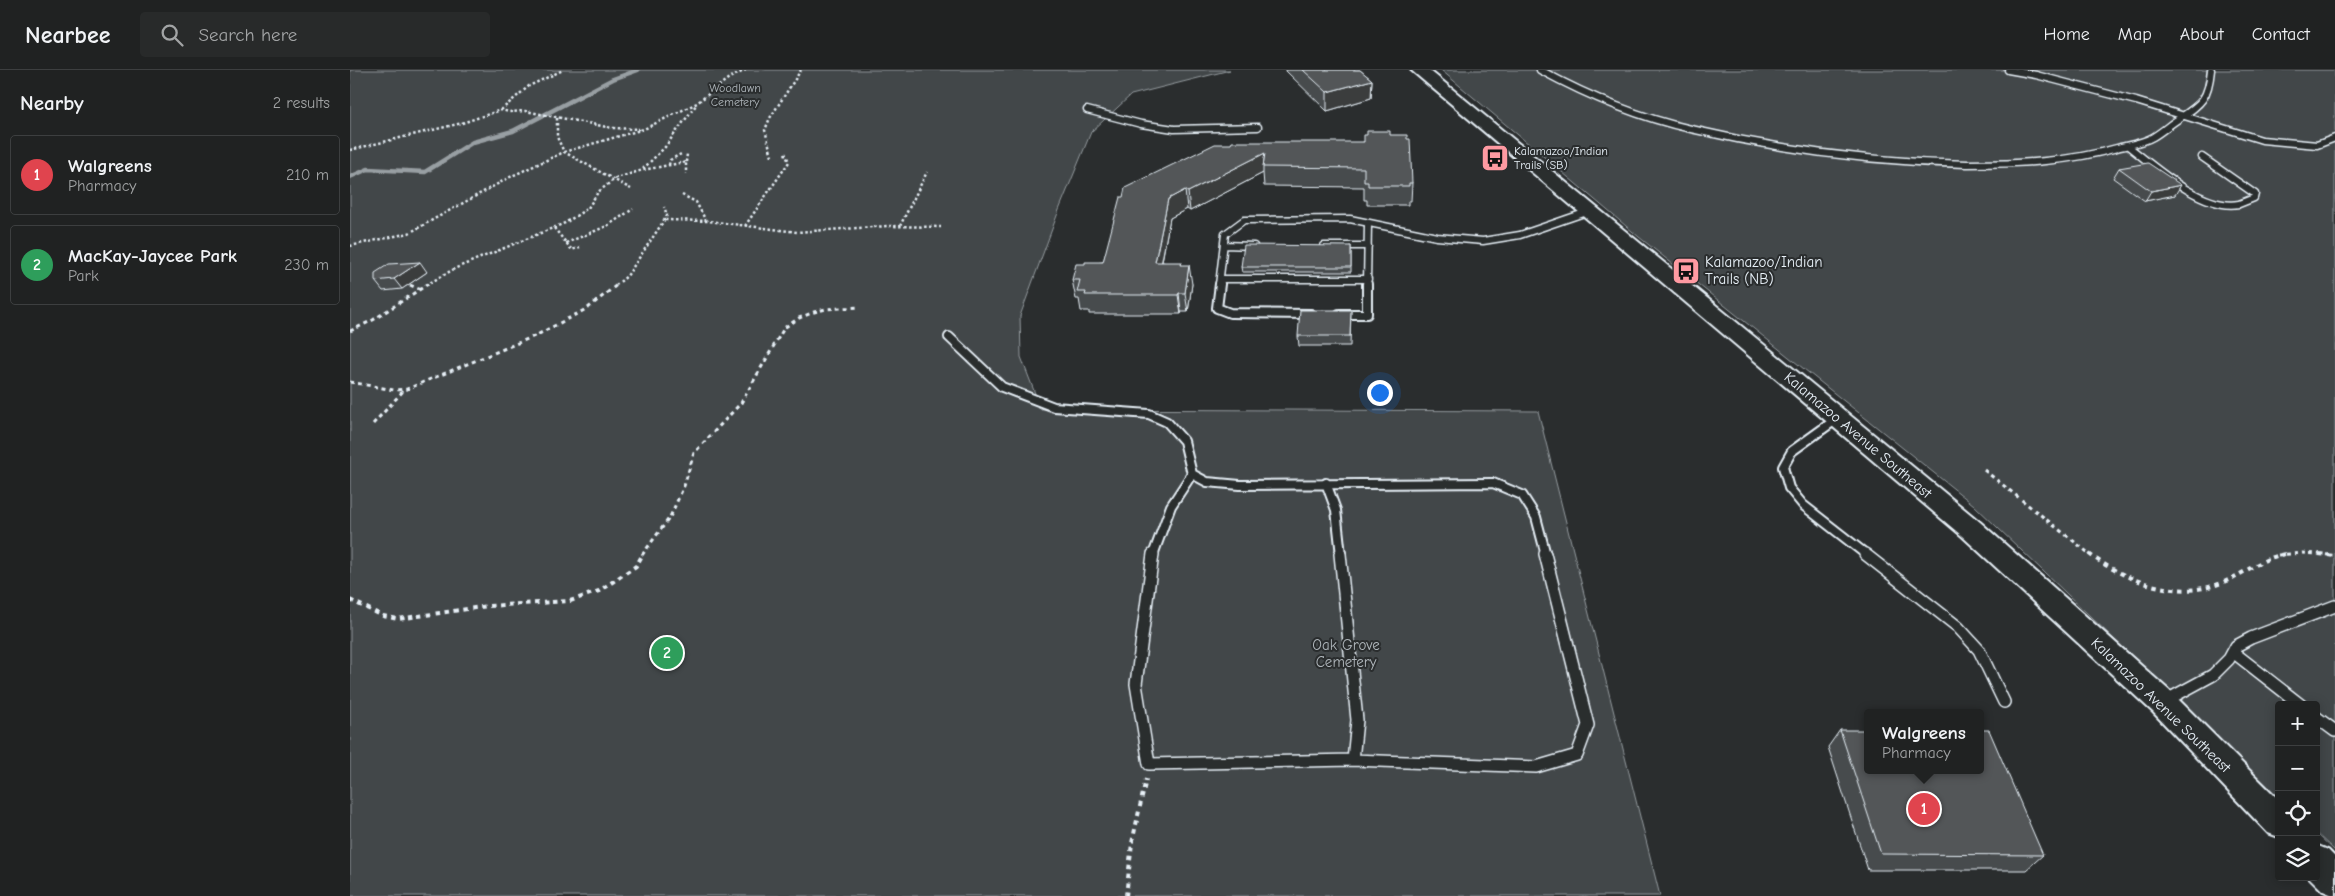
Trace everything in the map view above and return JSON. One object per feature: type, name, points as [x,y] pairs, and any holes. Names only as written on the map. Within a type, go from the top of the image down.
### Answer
[{"type":"main road","name":"Kalamazoo Avenue Southeast","points":[[1419,70],[1971,529],[2163,703],[2275,818]]},
{"type":"main road","points":[[2320,865],[2335,880]]},
{"type":"lane","points":[[1540,70],[1587,95],[1637,114],[1765,145],[1828,154],[1948,164],[2005,165],[2080,158],[2128,146],[2162,134],[2186,118],[2208,92],[2211,70]]},
{"type":"lane","points":[[2008,70],[2102,92],[2262,140],[2317,145],[2335,138]]},
{"type":"lane","points":[[1087,110],[1141,124],[1174,129],[1258,127]]},
{"type":"lane","points":[[2128,146],[2201,198],[2223,204],[2248,202],[2254,198],[2255,194],[2202,157]]},
{"type":"lane","points":[[1323,314],[1230,313],[1217,308],[1225,234],[1244,220],[1350,219],[1437,237],[1483,241],[1520,235],[1590,211]]},
{"type":"lane","points":[[1332,314],[1367,314],[1368,223]]},
{"type":"lane","points":[[1224,246],[1262,246]]},
{"type":"lane","points":[[1320,246],[1368,246]]},
{"type":"lane","points":[[1220,279],[1368,279]]},
{"type":"lane","points":[[949,337],[1002,388],[1054,407],[1149,414],[1166,422],[1184,441],[1192,474],[1172,506],[1152,558],[1136,684],[1149,764],[1353,760],[1536,766],[1577,755],[1588,725],[1536,517],[1522,495],[1493,483],[1240,485],[1207,482],[1192,474]]},
{"type":"lane","points":[[1838,418],[1792,450],[1783,467],[1789,488],[1803,505],[1958,627],[1979,650],[2004,702]]},
{"type":"lane","points":[[1326,483],[1336,510],[1358,720],[1353,760]]},
{"type":"lane","points":[[2163,703],[2214,675],[2229,659],[2236,646],[2251,638],[2335,606]]},
{"type":"lane","points":[[2233,652],[2296,701]]},
{"type":"lane","points":[[2320,720],[2335,731]]},
{"type":"path","points":[[350,150],[462,123],[501,110],[528,86],[563,70]]},
{"type":"path","points":[[350,246],[409,233],[512,176],[564,152],[644,129],[697,103],[729,78],[746,70]]},
{"type":"path","points":[[772,156],[765,130],[770,118],[801,70]]},
{"type":"path","points":[[643,170],[658,158],[669,145],[677,129],[697,103]]},
{"type":"path","points":[[501,110],[509,112],[525,111],[612,128],[644,129]]},
{"type":"path","points":[[557,118],[558,137],[564,152],[630,189]]},
{"type":"path","points":[[745,226],[789,162],[785,153]]},
{"type":"path","points":[[669,165],[670,160],[681,154]]},
{"type":"path","points":[[686,174],[687,154]]},
{"type":"path","points":[[350,331],[373,320],[419,289],[456,268],[554,228],[588,208],[598,192],[613,180],[643,170],[686,162]]},
{"type":"path","points":[[900,226],[926,172]]},
{"type":"path","points":[[682,195],[696,202],[706,221]]},
{"type":"path","points":[[373,424],[404,390],[538,335],[588,308],[627,276],[665,220],[667,215],[664,207]]},
{"type":"path","points":[[566,243],[607,226],[633,209]]},
{"type":"path","points":[[665,220],[706,221],[797,232],[900,226],[941,227]]},
{"type":"path","points":[[554,228],[572,250],[580,247]]},
{"type":"path","points":[[410,285],[419,289]]},
{"type":"path","points":[[350,600],[386,617],[406,618],[488,606],[570,601],[599,591],[631,570],[670,517],[682,492],[694,453],[741,403],[784,328],[814,312],[826,309],[859,307]]},
{"type":"path","points":[[350,382],[404,390]]},
{"type":"path","points":[[1984,470],[2012,489],[2063,534],[2103,564],[2152,587],[2190,589],[2221,584],[2270,558],[2290,554],[2335,556]]},
{"type":"path","points":[[1126,896],[1132,843],[1149,764]]},
{"type":"green space","points":[[350,70],[1230,70],[1131,95],[1091,132],[1059,210],[1020,316],[1021,357],[1041,409],[1538,411],[1660,896],[350,896]]},
{"type":"green space","points":[[1441,70],[2335,70],[2335,851],[2320,837],[2320,701],[2275,701],[2275,793],[1974,505],[1639,237]]},
{"type":"building","points":[[1303,70],[1360,70],[1372,80],[1327,92]]},
{"type":"building","points":[[1367,131],[1390,131],[1390,135],[1407,135],[1407,139],[1410,139],[1412,183],[1409,183],[1409,186],[1368,186],[1368,182],[1364,182],[1364,168],[1263,167],[1265,153],[1188,192],[1185,190],[1168,199],[1155,262],[1182,262],[1181,265],[1189,265],[1185,293],[1179,293],[1178,295],[1085,295],[1086,292],[1077,292],[1080,280],[1072,280],[1076,264],[1103,262],[1120,197],[1123,197],[1125,188],[1215,144],[1231,144],[1232,142],[1364,142],[1364,135],[1367,135]]},
{"type":"building","points":[[2148,163],[2181,185],[2151,191],[2119,168]]},
{"type":"building","points":[[1244,245],[1351,246],[1351,267],[1241,267]]},
{"type":"building","points":[[420,262],[394,279],[375,281],[375,273],[389,264]]},
{"type":"building","points":[[1300,310],[1351,310],[1350,336],[1298,336]]},
{"type":"building","points":[[1840,730],[1864,730],[1864,774],[1984,774],[1984,730],[1989,730],[2043,855],[1881,854]]},
{"type":"waterway","points":[[350,177],[368,169],[425,172],[473,142],[513,131],[613,79],[638,70]]},
{"type":"place","name":"Kalamazoo/Indian Trails (SB)","points":[[1495,158]]},
{"type":"place","name":"Kalamazoo/Indian Trails (NB)","points":[[1686,271]]},
{"type":"place","name":"MacKay-Jaycee Park","points":[[667,653]]},
{"type":"place","name":"Walgreens","points":[[1924,809]]},
{"type":"park label","name":"Woodlawn Cemetery","points":[[735,95]]},
{"type":"park label","name":"Oak Grove Cemetery","points":[[1346,654]]}]
